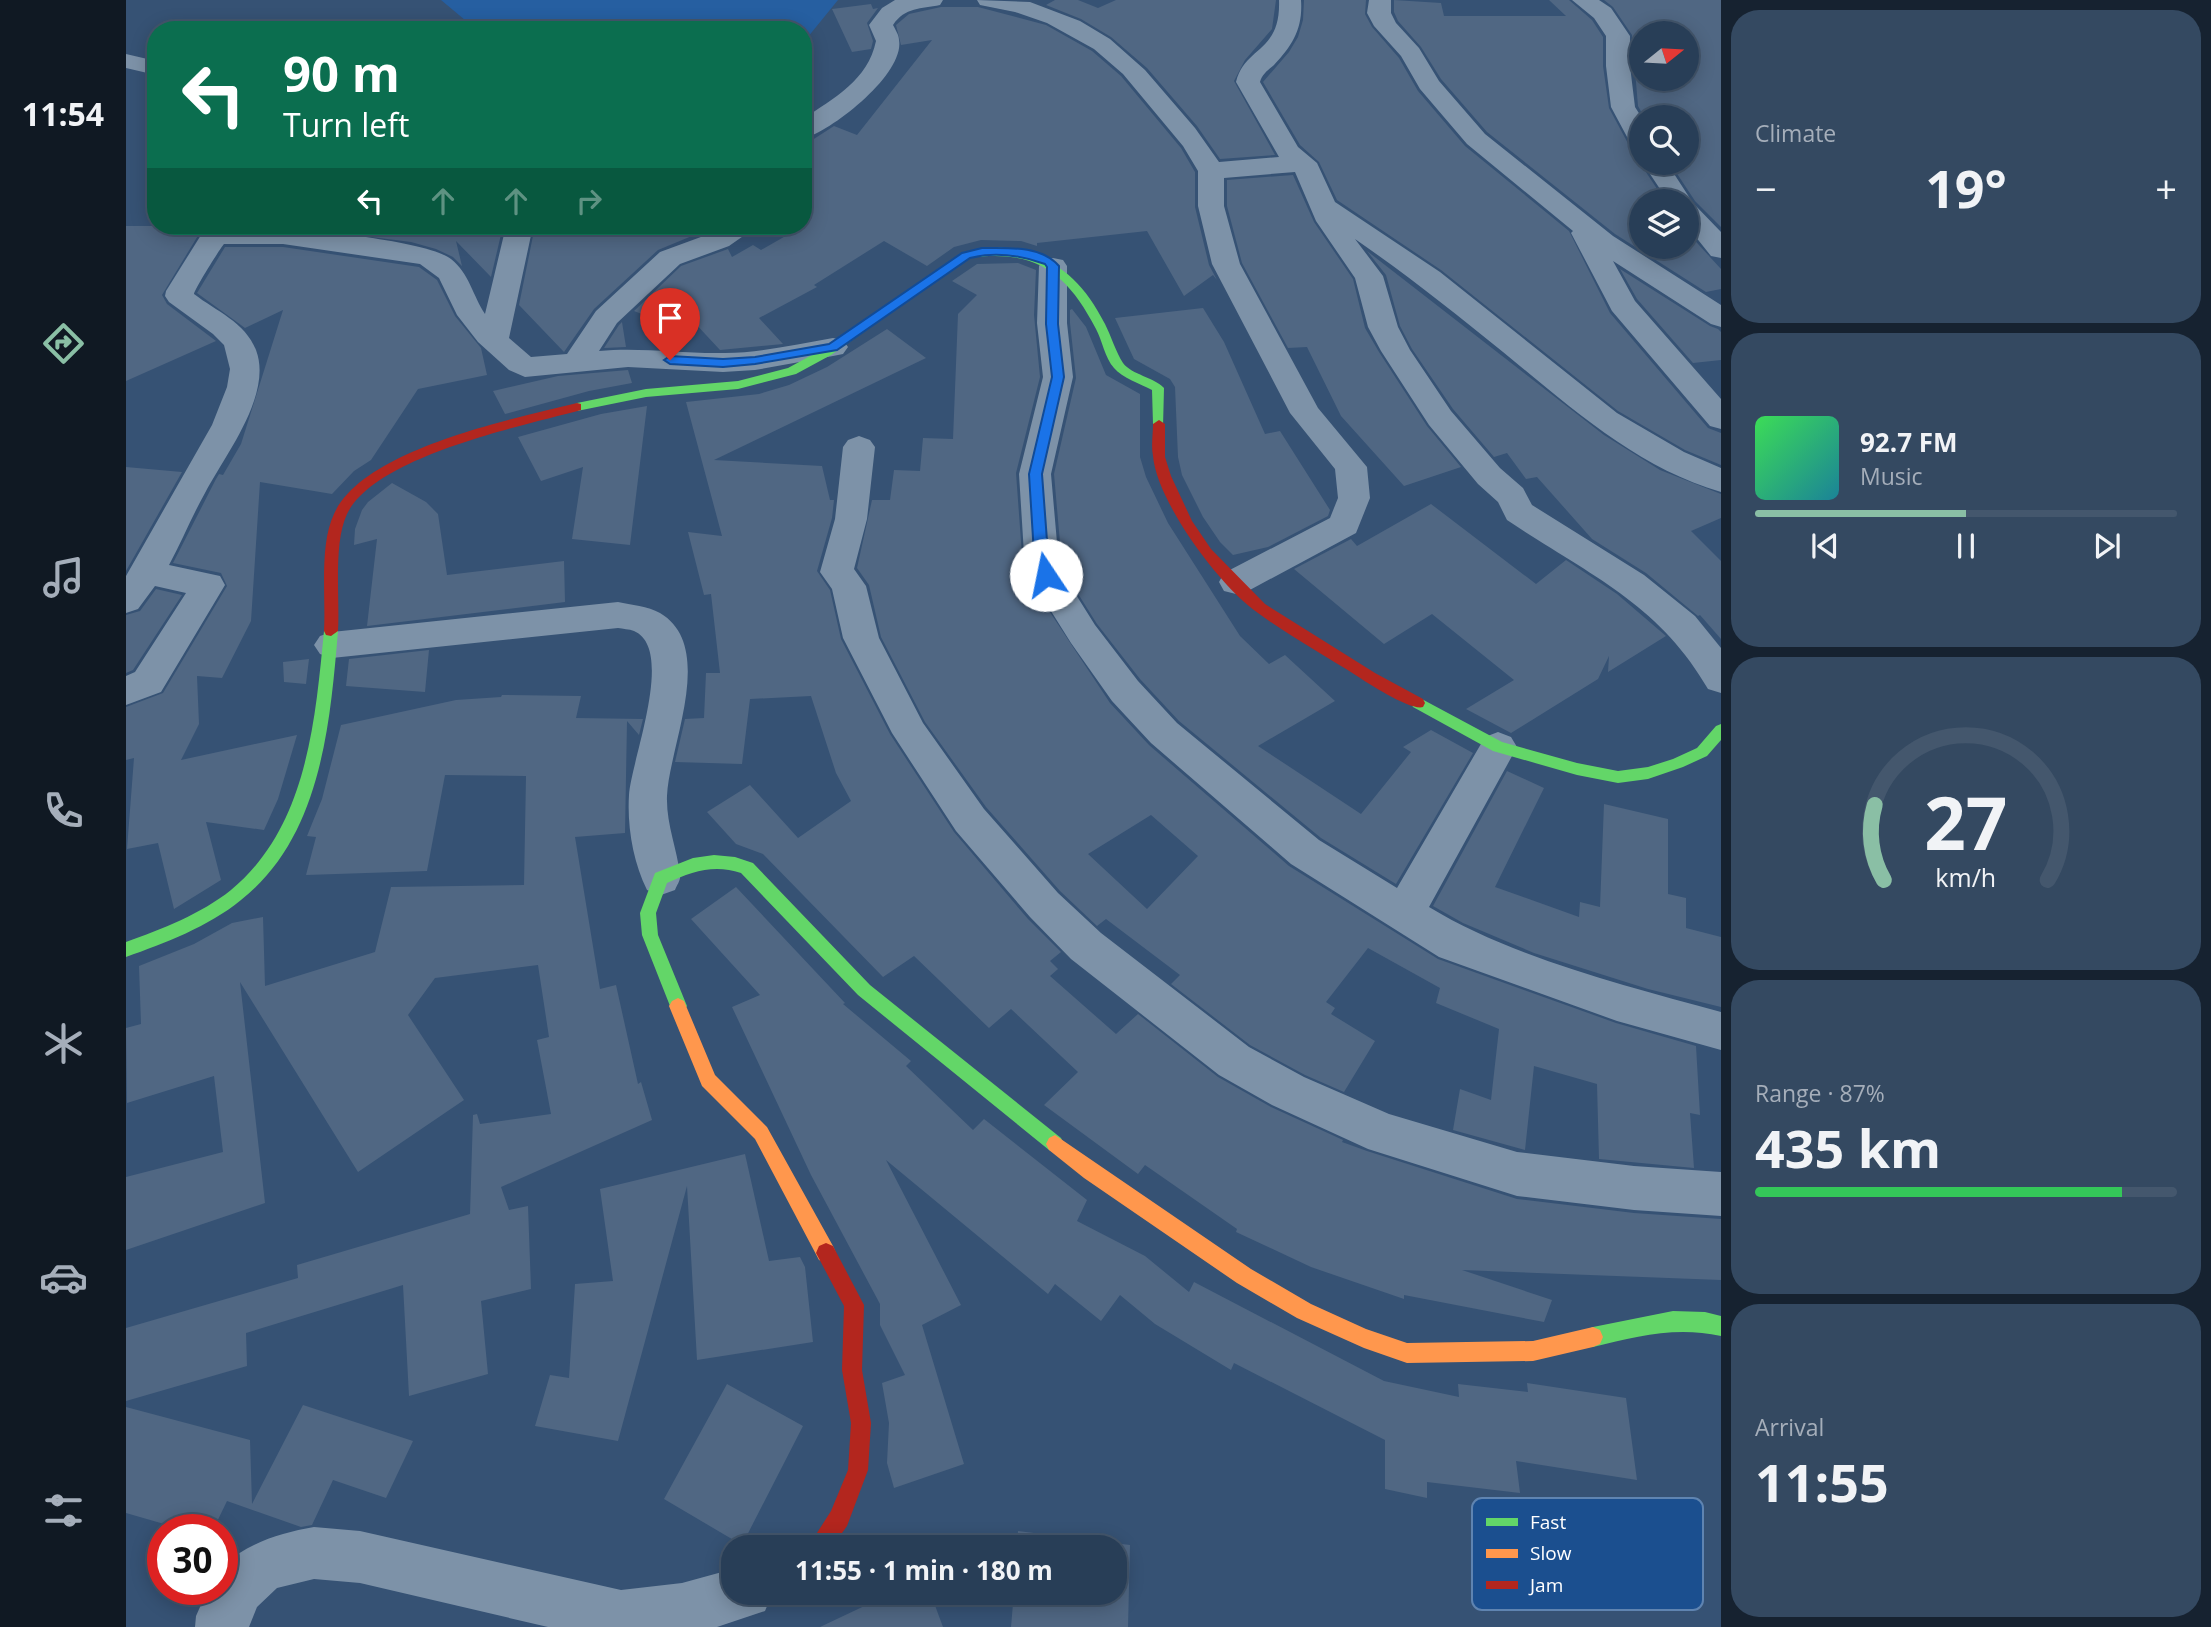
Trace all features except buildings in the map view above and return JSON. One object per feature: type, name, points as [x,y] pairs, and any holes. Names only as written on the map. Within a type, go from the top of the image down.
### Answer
[{"type":"street","points":[[812,124],[865,85],[882,67],[888,41],[881,25],[889,13],[906,4],[932,0]]},
{"type":"street","points":[[988,0],[1016,5],[1049,16],[1093,38],[1116,54],[1195,141],[1211,171],[1211,206],[1226,264],[1305,413],[1351,467],[1354,498],[1343,525],[1236,582]]},
{"type":"street","points":[[1290,0],[1292,13],[1288,33],[1250,75],[1248,82],[1255,99],[1288,152],[1304,163],[1349,252],[1369,276],[1383,327],[1395,351],[1440,418],[1465,450],[1512,496],[1519,512],[1640,589],[1679,620],[1711,657],[1721,679]]},
{"type":"street","points":[[1381,0],[1379,13],[1386,26],[1411,53],[1429,84],[1476,139],[1582,226],[1721,318]]},
{"type":"street","points":[[1583,0],[1602,13],[1618,36],[1618,66],[1623,107],[1629,118]]},
{"type":"street","points":[[126,61],[147,66]]},
{"type":"street","points":[[1211,171],[1304,163]]},
{"type":"street","points":[[1323,205],[1430,278],[1606,420],[1673,460],[1721,481]]},
{"type":"street","points":[[1699,223],[1721,250]]},
{"type":"street","points":[[1582,226],[1622,305],[1721,419]]},
{"type":"street","points":[[126,600],[145,572],[214,451],[231,417],[243,381],[242,351],[232,334],[179,296],[180,286],[200,264],[205,247],[215,237],[232,235]]},
{"type":"street","points":[[276,235],[427,257],[440,262],[449,268],[472,316],[511,359],[525,367],[650,357],[723,363],[833,347]]},
{"type":"street","points":[[494,338],[518,235]]},
{"type":"street","points":[[576,362],[606,317],[670,258],[726,235]]},
{"type":"street","points":[[126,950],[167,936],[211,913],[262,871],[284,842],[302,799],[312,765],[332,645],[338,517],[353,494],[389,469],[445,445],[591,403],[647,393],[732,386],[794,371],[966,255],[982,251],[1021,252],[1053,266],[1062,273],[1102,324],[1119,367],[1158,388],[1159,457],[1164,476],[1186,522],[1206,552],[1260,608],[1312,642],[1497,747],[1577,769],[1618,776],[1648,773],[1702,752],[1721,730]]},
{"type":"street","points":[[1053,266],[1052,324],[1058,377],[1035,474],[1040,544],[1046,575],[1104,664],[1164,733],[1305,852],[1454,944],[1617,1002],[1721,1031]]},
{"type":"street","points":[[859,447],[851,519],[837,572],[849,586],[861,638],[910,733],[970,820],[1044,905],[1086,946],[1234,1061],[1288,1091],[1384,1133],[1517,1174],[1634,1188],[1721,1194]]},
{"type":"street","points":[[126,691],[148,682],[208,585],[145,572]]},
{"type":"street","points":[[332,645],[618,615],[649,622],[665,640],[672,668],[648,783],[650,837],[661,878],[648,913],[650,935],[708,1080],[761,1133],[854,1305],[852,1370],[861,1423],[858,1470],[839,1518],[827,1535]]},
{"type":"street","points":[[1404,914],[1497,747]]},
{"type":"street","points":[[661,878],[707,860],[732,860],[747,869],[864,990],[1091,1172],[1244,1276],[1304,1311],[1364,1338],[1407,1353],[1534,1351],[1668,1320],[1704,1321],[1721,1326]]},
{"type":"street","points":[[222,1627],[223,1616],[238,1588],[259,1569],[286,1558],[314,1553],[360,1557],[621,1616],[682,1610],[721,1599]]},
{"type":"shaded area","points":[[441,0],[838,0],[812,32],[812,21],[466,21]]},
{"type":"traffic: fast","points":[[577,407],[646,393],[738,385],[792,371],[827,352],[966,255],[996,251],[1023,253],[1045,262],[1065,276],[1096,317],[1119,367],[1158,388],[1159,424]]},
{"type":"traffic: fast","points":[[126,950],[169,933],[223,904],[262,871],[282,842],[298,809],[318,738],[331,631]]},
{"type":"traffic: fast","points":[[1418,703],[1498,747],[1577,769],[1618,777],[1648,773],[1678,763],[1702,752],[1721,730]]},
{"type":"traffic: fast","points":[[678,1006],[650,935],[648,913],[661,878],[703,863],[724,862],[747,868],[864,990],[1055,1144]]},
{"type":"traffic: fast","points":[[1593,1337],[1673,1321],[1705,1322],[1721,1326]]},
{"type":"traffic: slow","points":[[678,1006],[708,1080],[761,1133],[826,1253]]},
{"type":"traffic: slow","points":[[1055,1144],[1091,1172],[1244,1276],[1304,1311],[1364,1338],[1407,1353],[1533,1351],[1593,1337]]},
{"type":"traffic: jam","points":[[331,631],[333,556],[337,527],[340,514],[354,493],[378,475],[445,444],[577,407]]},
{"type":"traffic: jam","points":[[1159,424],[1159,457],[1164,476],[1186,522],[1206,552],[1260,608],[1370,677],[1418,703]]},
{"type":"traffic: jam","points":[[826,1253],[854,1305],[852,1370],[861,1423],[858,1470],[839,1518],[827,1535]]},
{"type":"route","points":[[670,360],[723,363],[833,347],[966,255],[1000,250],[1021,252],[1049,262],[1053,266],[1052,324],[1058,377],[1054,405],[1035,474],[1041,554],[1046,575]]}]
